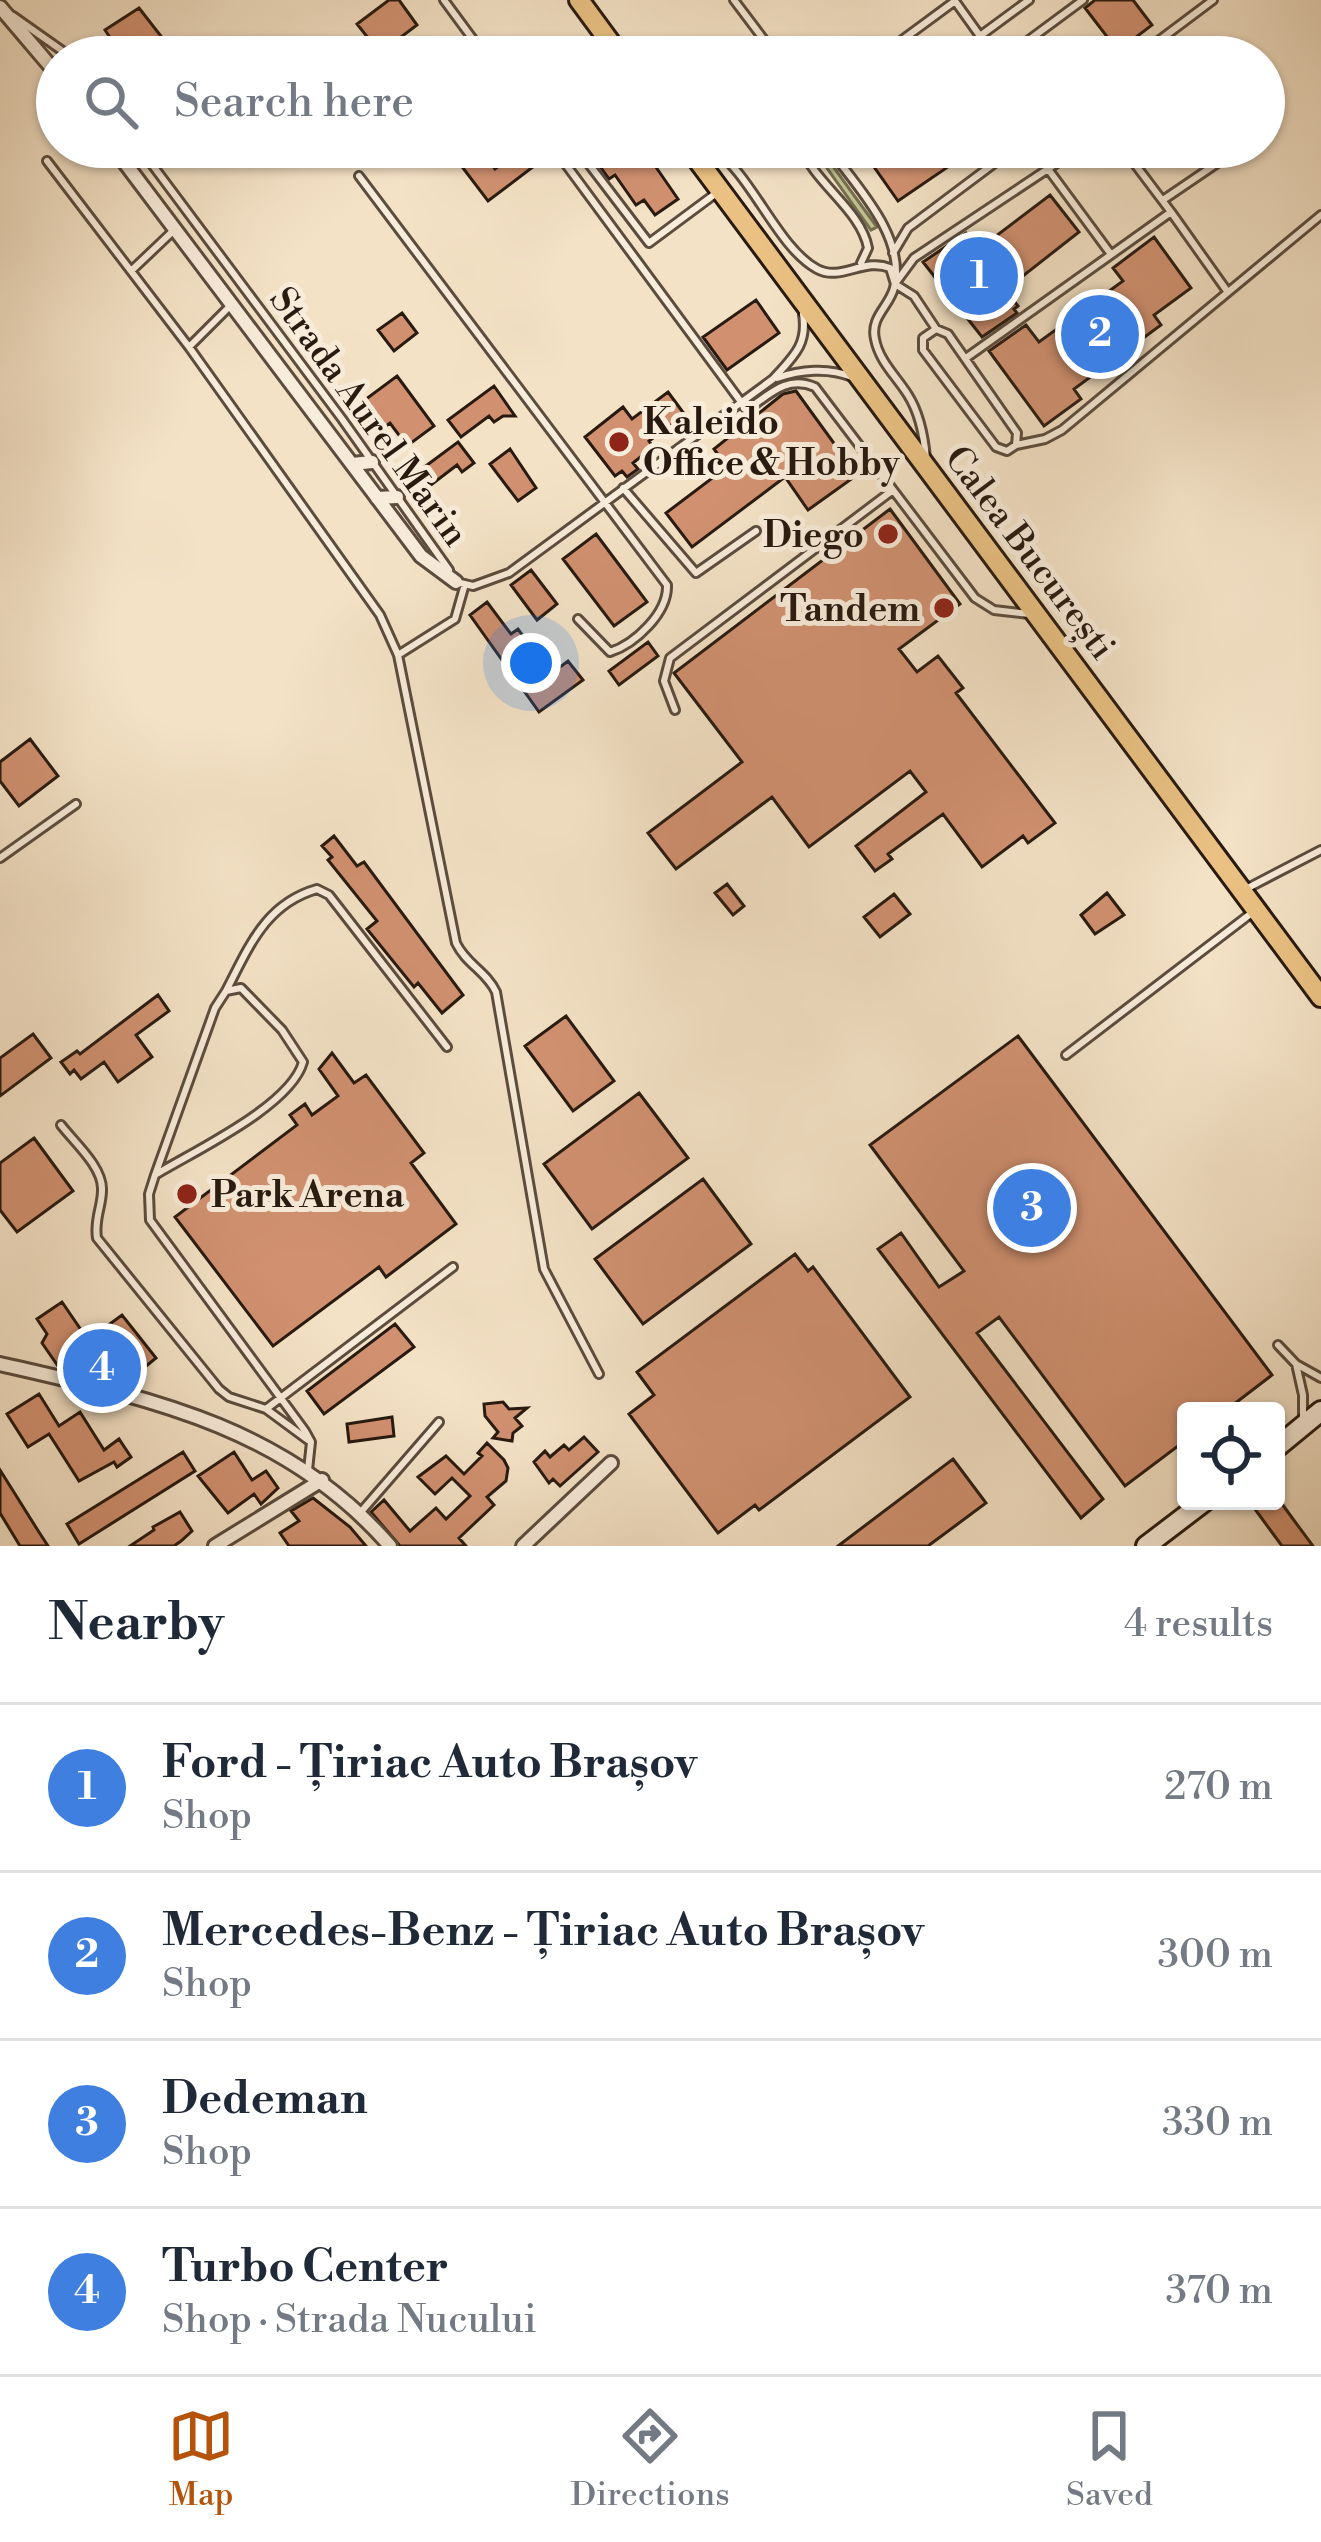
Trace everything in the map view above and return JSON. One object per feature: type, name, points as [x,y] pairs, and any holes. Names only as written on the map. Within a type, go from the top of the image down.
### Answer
[{"type":"main road","points":[[578,0],[605,36]]},
{"type":"main road","name":"Calea București","points":[[704,168],[1321,997]]},
{"type":"street","points":[[0,7],[36,49]]},
{"type":"street","points":[[129,168],[421,556],[461,583]]},
{"type":"street","points":[[352,464],[372,462]]},
{"type":"street","points":[[377,498],[397,497]]},
{"type":"street","points":[[0,1364],[210,1420],[308,1470],[360,1513],[390,1546]]},
{"type":"street","points":[[1285,1441],[1321,1411]]},
{"type":"street","points":[[524,1546],[611,1463]]},
{"type":"street","points":[[215,1546],[322,1480]]},
{"type":"street","points":[[1146,1546],[1193,1510]]},
{"type":"lane","points":[[444,0],[471,36]]},
{"type":"lane","points":[[734,0],[761,36]]},
{"type":"lane","points":[[908,36],[955,2],[980,36],[1029,0]]},
{"type":"lane","points":[[1034,36],[1083,0]]},
{"type":"lane","points":[[1165,36],[1213,0]]},
{"type":"lane","points":[[0,7],[41,36]]},
{"type":"lane","points":[[53,168],[189,347],[380,615],[398,655],[456,943],[464,959],[490,980],[496,992],[544,1269],[599,1374]]},
{"type":"lane","name":"Strada Aurel Marin","points":[[155,168],[461,583],[473,586],[509,573],[773,379],[802,348],[806,333],[796,290]]},
{"type":"lane","points":[[568,168],[747,410],[789,381],[815,387],[975,598],[994,610],[1035,614]]},
{"type":"lane","points":[[592,168],[650,243],[720,190]]},
{"type":"lane","points":[[734,168],[801,256],[818,270],[890,268],[895,284],[914,296],[936,329],[948,334],[1017,434],[1016,445]]},
{"type":"lane","points":[[811,168],[867,240],[866,258],[857,266]]},
{"type":"lane","points":[[843,168],[883,224],[895,284]]},
{"type":"lane","points":[[893,256],[908,228],[988,168]]},
{"type":"lane","points":[[1138,168],[1227,291]]},
{"type":"lane","points":[[1162,200],[1210,168]]},
{"type":"lane","points":[[927,468],[918,416],[882,359],[873,334],[879,311],[914,258],[1048,169],[1111,254]]},
{"type":"lane","points":[[359,176],[667,585],[657,616],[618,650],[610,652],[578,619]]},
{"type":"lane","points":[[965,358],[1171,212]]},
{"type":"lane","points":[[936,329],[923,338],[923,350],[996,447],[1007,451],[1062,430],[1321,215]]},
{"type":"lane","points":[[131,271],[175,229]]},
{"type":"lane","points":[[189,347],[232,304]]},
{"type":"lane","name":"Strada Aurel Marin","points":[[773,379],[794,372],[829,371],[863,381]]},
{"type":"lane","points":[[623,488],[696,573],[756,531]]},
{"type":"lane","points":[[675,710],[664,680],[670,658],[893,490]]},
{"type":"lane","points":[[398,655],[455,619],[461,583]]},
{"type":"lane","points":[[0,858],[76,804]]},
{"type":"lane","points":[[1243,891],[1320,854]]},
{"type":"lane","points":[[308,1470],[311,1442],[150,1220],[149,1194],[155,1175],[214,1008],[269,914],[301,893],[317,889],[329,895],[447,1047]]},
{"type":"lane","points":[[1066,1055],[1256,910]]},
{"type":"lane","points":[[155,1175],[265,1107],[299,1077],[303,1062],[263,1008],[241,988],[226,991]]},
{"type":"lane","points":[[61,1125],[100,1176],[97,1238],[219,1389],[266,1409],[311,1442]]},
{"type":"lane","points":[[266,1409],[453,1267]]},
{"type":"lane","points":[[1278,1345],[1296,1364],[1321,1378]]},
{"type":"lane","points":[[1296,1364],[1303,1426]]},
{"type":"lane","points":[[360,1513],[440,1422]]},
{"type":"green space","points":[[827,168],[834,168],[877,227],[871,230]]},
{"type":"building","points":[[389,0],[399,0],[417,25],[402,36],[367,36],[357,24]]},
{"type":"building","points":[[1095,0],[1133,0],[1152,25],[1138,36],[1106,36],[1085,8]]},
{"type":"building","points":[[139,8],[161,36],[109,36],[105,30]]},
{"type":"building","points":[[463,168],[531,168],[488,201]]},
{"type":"building","points":[[601,168],[657,168],[678,199],[655,215],[644,200],[636,205],[615,175],[609,179]]},
{"type":"building","points":[[875,168],[946,168],[898,201]]},
{"type":"building","points":[[1050,195],[1079,232],[1005,290],[1018,306],[1017,313],[982,337],[923,262],[966,233],[979,249]]},
{"type":"building","points":[[1154,237],[1191,288],[1154,315],[1161,325],[1074,389],[1081,399],[1044,426],[989,351],[1026,325],[1039,342],[1123,281],[1113,268]]},
{"type":"building","points":[[756,300],[779,333],[727,370],[703,337]]},
{"type":"building","points":[[402,313],[417,333],[394,351],[378,330]]},
{"type":"building","points":[[397,376],[434,426],[407,446],[390,423],[378,432],[358,405]]},
{"type":"building","points":[[494,386],[515,416],[494,422],[489,416],[461,437],[448,420]]},
{"type":"building","points":[[796,391],[857,475],[808,510],[785,477],[692,547],[666,513],[727,467],[714,449],[783,394]]},
{"type":"building","name":"Kaleido Office & Hobby","points":[[668,392],[685,415],[649,441],[653,447],[633,463],[638,469],[627,477],[622,471],[615,476],[585,437],[623,407],[632,419]]},
{"type":"building","points":[[458,442],[474,463],[462,472],[457,465],[431,485],[419,471]]},
{"type":"building","points":[[510,449],[536,488],[518,501],[490,464]]},
{"type":"building","points":[[890,509],[960,604],[899,649],[917,672],[938,656],[963,688],[956,693],[1055,823],[1028,843],[1023,836],[982,867],[943,814],[888,854],[892,859],[875,871],[856,846],[926,792],[910,771],[809,847],[772,797],[676,869],[648,833],[742,762],[674,673]]},
{"type":"building","points":[[596,534],[647,602],[614,626],[563,559]]},
{"type":"building","points":[[531,570],[557,604],[537,620],[511,585]]},
{"type":"building","points":[[487,602],[511,634],[518,629],[551,674],[568,661],[583,680],[539,712],[470,615]]},
{"type":"building","points":[[648,642],[658,656],[619,685],[609,671]]},
{"type":"building","points":[[30,739],[58,776],[19,806],[0,781],[0,762]]},
{"type":"building","points":[[334,836],[357,866],[364,862],[463,995],[442,1013],[367,929],[377,921],[322,846]]},
{"type":"building","points":[[727,884],[744,906],[733,915],[715,893]]},
{"type":"building","points":[[1107,893],[1124,915],[1095,934],[1081,915]]},
{"type":"building","points":[[894,894],[910,914],[880,937],[864,917]]},
{"type":"building","points":[[158,995],[169,1011],[136,1035],[152,1057],[118,1082],[104,1062],[81,1079],[74,1070],[70,1074],[61,1062],[77,1051],[80,1054]]},
{"type":"building","points":[[566,1016],[614,1081],[573,1111],[525,1046]]},
{"type":"building","points":[[33,1034],[51,1058],[0,1096],[0,1058]]},
{"type":"building","points":[[1018,1036],[1272,1375],[1237,1402],[1177,1402],[1177,1447],[1125,1486],[999,1317],[977,1333],[1103,1499],[1081,1518],[878,1249],[901,1233],[939,1287],[964,1271],[870,1145]]},
{"type":"building","points":[[332,1053],[354,1083],[366,1075],[424,1153],[411,1163],[456,1224],[386,1277],[379,1267],[273,1346],[175,1217],[297,1125],[290,1115],[305,1104],[312,1115],[338,1096],[319,1069]]},
{"type":"building","points":[[639,1093],[688,1158],[592,1229],[544,1164]]},
{"type":"building","points":[[34,1138],[73,1191],[17,1232],[0,1210],[0,1163]]},
{"type":"building","points":[[703,1179],[751,1244],[643,1324],[595,1259]]},
{"type":"building","points":[[795,1254],[808,1271],[813,1267],[910,1397],[759,1510],[755,1505],[718,1533],[629,1414],[654,1395],[637,1372]]},
{"type":"building","points":[[62,1302],[88,1340],[122,1315],[156,1358],[129,1380],[119,1366],[103,1377],[84,1351],[58,1366],[42,1343],[47,1334],[37,1319]]},
{"type":"building","points":[[395,1324],[414,1347],[324,1414],[307,1391]]},
{"type":"building","points":[[39,1394],[59,1426],[80,1412],[104,1450],[119,1439],[131,1457],[79,1481],[49,1434],[28,1447],[7,1414]]},
{"type":"building","points":[[503,1402],[509,1409],[527,1408],[515,1418],[522,1426],[513,1433],[512,1441],[493,1438],[498,1432],[485,1416],[484,1404]]},
{"type":"building","points":[[392,1417],[394,1436],[349,1442],[347,1424]]},
{"type":"building","points":[[584,1437],[598,1452],[560,1486],[553,1479],[549,1483],[534,1462],[545,1451],[550,1457],[564,1445],[569,1450]]},
{"type":"building","points":[[487,1443],[508,1468],[506,1481],[487,1497],[494,1505],[459,1538],[466,1546],[400,1546],[371,1512],[384,1500],[410,1531],[436,1508],[446,1519],[470,1496],[452,1478],[435,1494],[418,1477],[446,1456],[464,1474],[482,1456],[478,1453]]},
{"type":"building","points":[[183,1452],[195,1471],[79,1544],[67,1524]]},
{"type":"building","points":[[234,1452],[252,1480],[266,1471],[278,1488],[261,1504],[254,1494],[228,1513],[198,1476]]},
{"type":"building","points":[[953,1459],[986,1503],[928,1546],[838,1546]]},
{"type":"building","points":[[0,1470],[48,1546],[20,1546],[0,1513]]},
{"type":"building","points":[[313,1498],[366,1546],[289,1546],[280,1533],[299,1521],[291,1511]]},
{"type":"building","points":[[1285,1508],[1313,1546],[1282,1546],[1256,1510]]},
{"type":"building","points":[[180,1512],[192,1531],[174,1546],[130,1546],[153,1527]]},
{"type":"place","name":"Ford - Țiriac Auto Brașov","points":[[979,276]]},
{"type":"place","name":"Mercedes-Benz - Țiriac Auto Brașov","points":[[1100,334]]},
{"type":"place","name":"Kaleido Office & Hobby","points":[[619,442]]},
{"type":"place","name":"Diego","points":[[888,534]]},
{"type":"place","name":"Tandem","points":[[944,608]]},
{"type":"place","name":"Park Arena","points":[[187,1194]]},
{"type":"place","name":"Dedeman","points":[[1032,1208]]},
{"type":"place","name":"Turbo Center","points":[[102,1368]]}]
